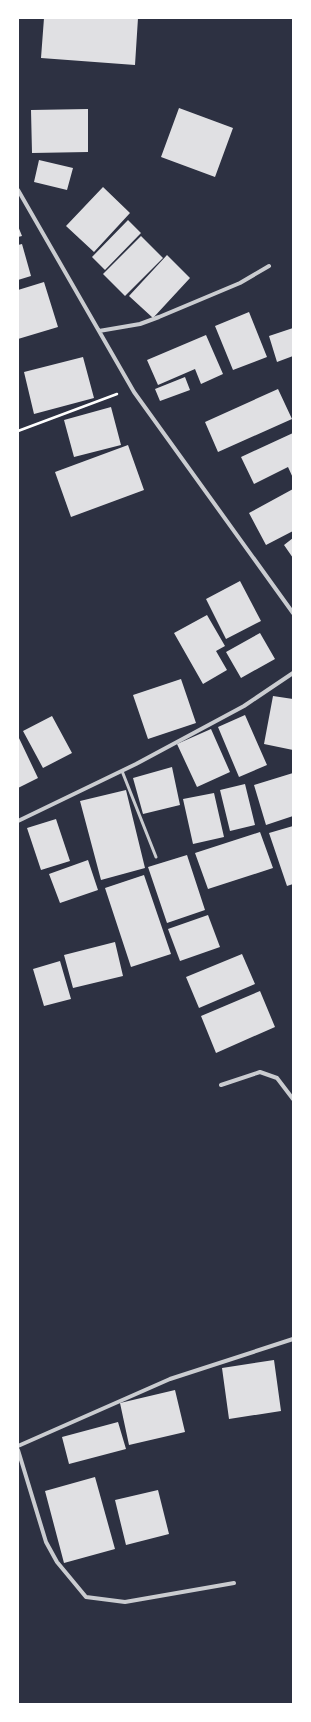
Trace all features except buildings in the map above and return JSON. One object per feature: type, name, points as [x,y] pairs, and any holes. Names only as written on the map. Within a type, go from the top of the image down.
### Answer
[{"type":"street","points":[[18,190],[132,388],[293,613]]},
{"type":"street","points":[[99,331],[140,324],[159,317],[240,283],[269,266]]},
{"type":"street","points":[[18,821],[122,771],[244,706],[293,673]]},
{"type":"street","points":[[221,1086],[260,1072],[277,1078],[293,1099]]},
{"type":"street","points":[[18,1446],[170,1379],[293,1339]]},
{"type":"street","points":[[18,1450],[46,1542],[57,1562],[86,1596],[125,1602],[234,1583]]},
{"type":"lane","points":[[122,771],[156,857]]},
{"type":"path","points":[[18,431],[132,388]]}]
